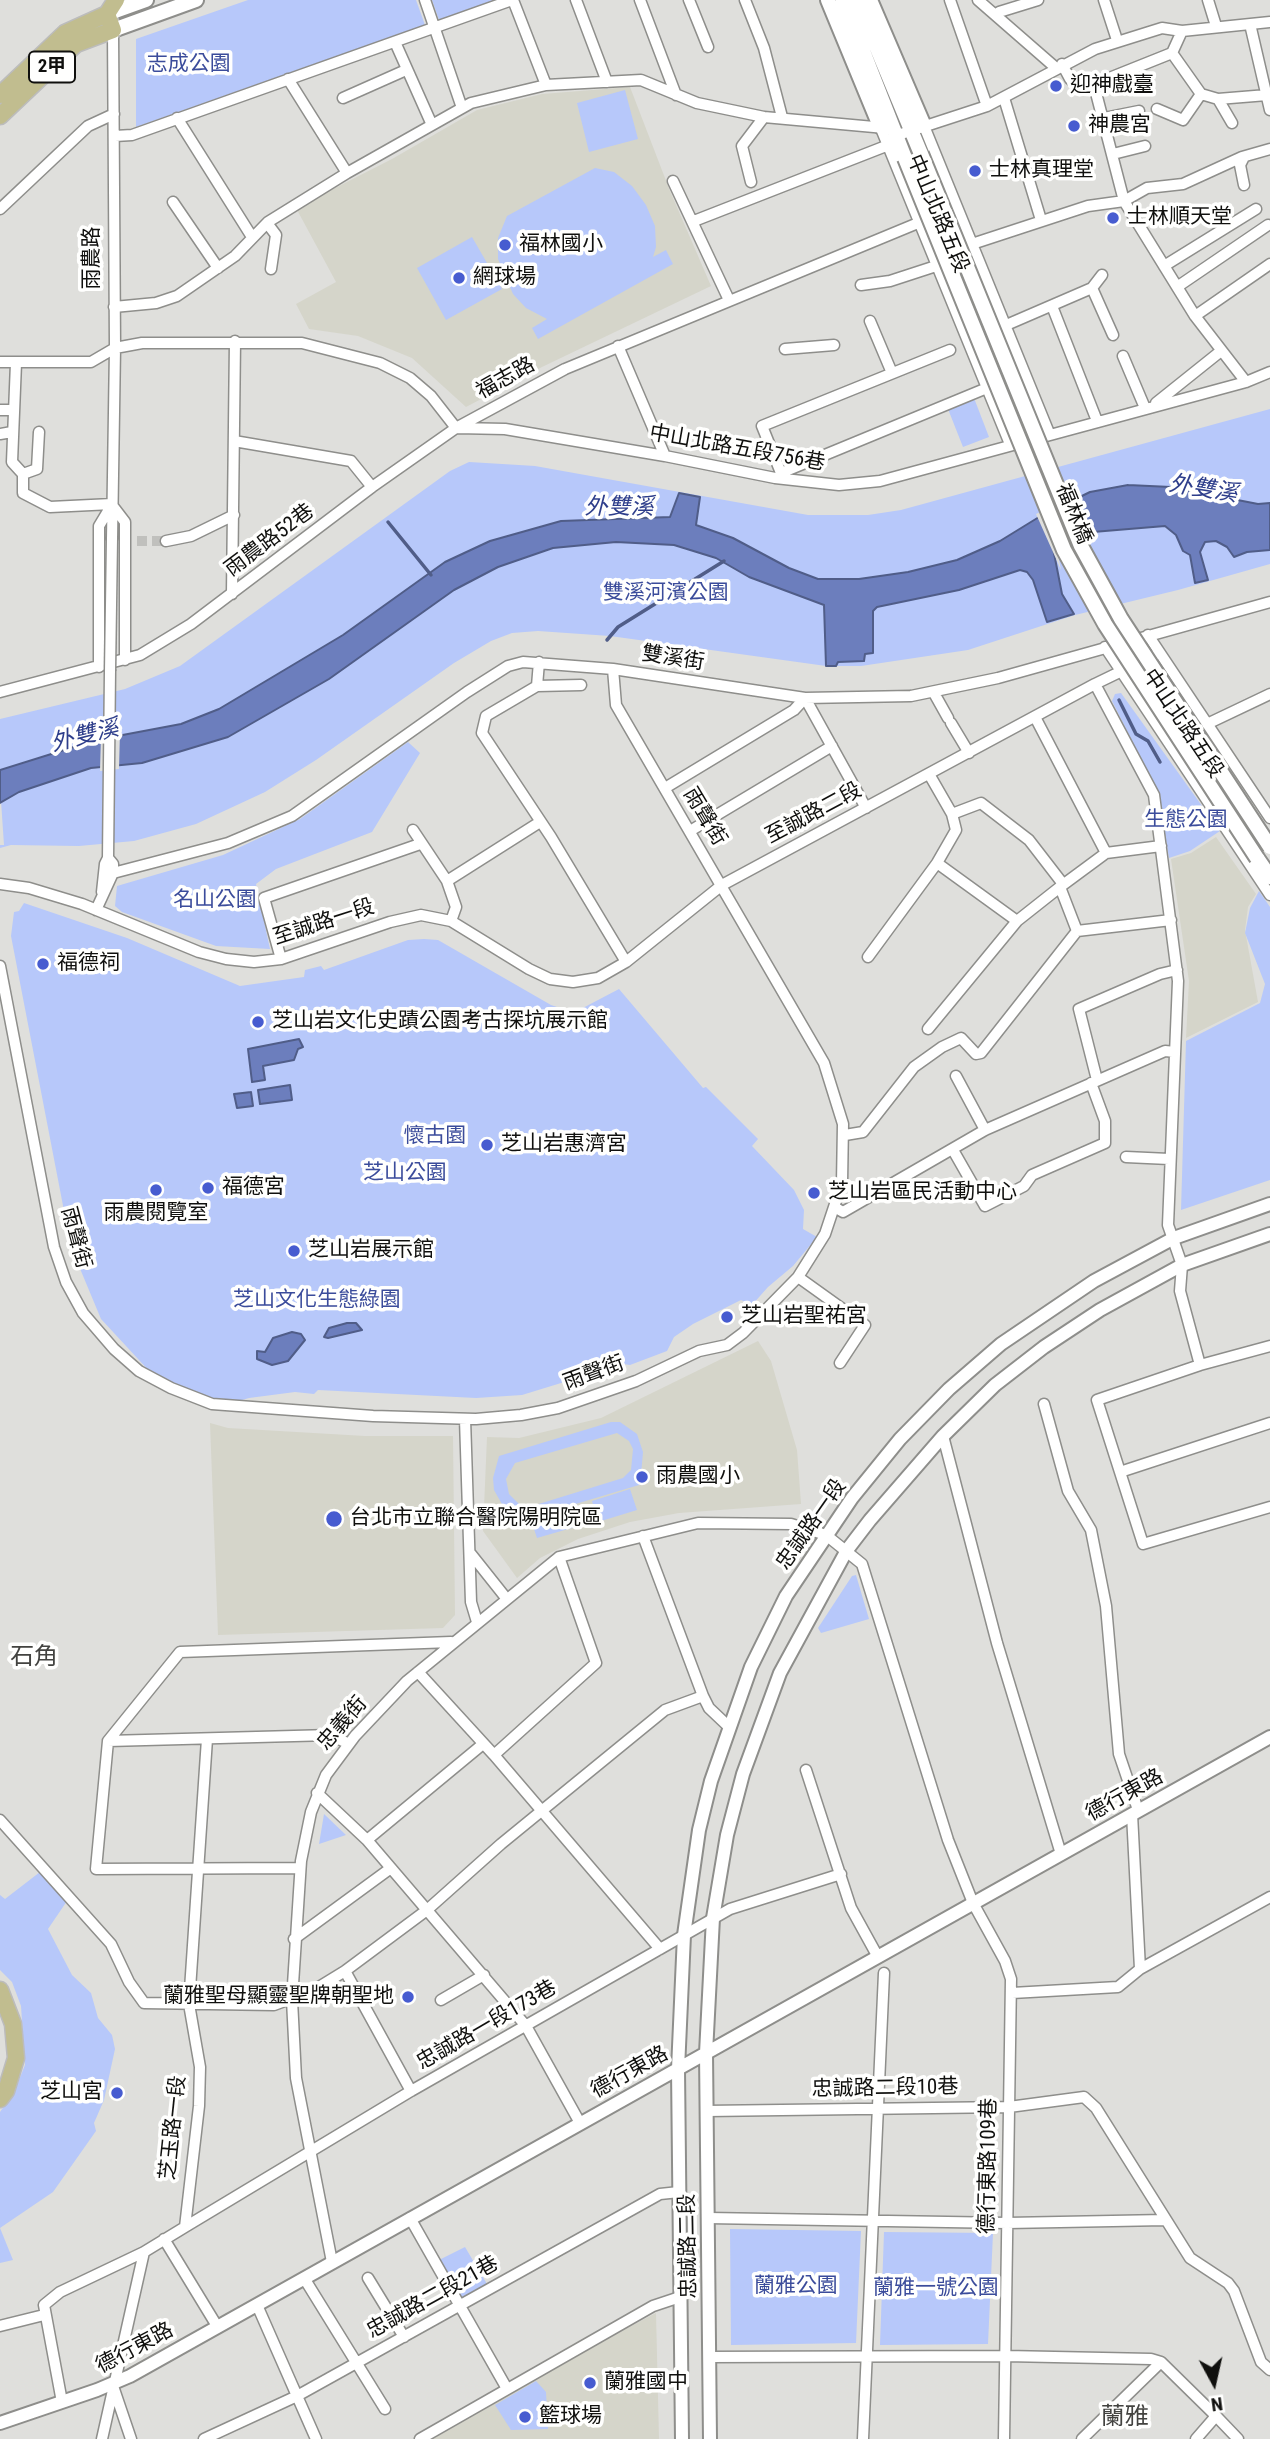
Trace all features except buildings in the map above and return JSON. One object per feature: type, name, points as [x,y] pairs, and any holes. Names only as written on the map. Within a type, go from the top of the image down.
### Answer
[{"type":"main road","points":[[112,7],[146,0]]},
{"type":"main road","points":[[113,30],[196,0]]},
{"type":"main road","name":"中山北路五段","points":[[828,0],[880,125]]},
{"type":"main road","name":"中山北路五段","points":[[844,0],[911,130]]},
{"type":"main road","name":"中山北路五段","points":[[857,0],[921,154]]},
{"type":"main road","name":"中山北路五段","points":[[870,0],[911,130],[905,158]]},
{"type":"main road","name":"雨農路","points":[[112,7],[113,30]]},
{"type":"main road","name":"2甲","points":[[0,95],[65,33],[112,7]]},
{"type":"main road","name":"2甲","points":[[0,116],[76,44],[113,30]]},
{"type":"main road","name":"福林橋","points":[[921,154],[1081,546],[1121,620],[1270,847]]},
{"type":"main road","name":"福林橋","points":[[905,158],[1064,551],[1105,624],[1270,877]]},
{"type":"main road","points":[[0,1990],[13,2024],[16,2058],[6,2091],[0,2099]]},
{"type":"street","points":[[425,0],[462,108]]},
{"type":"street","points":[[115,136],[132,135],[513,0],[546,85]]},
{"type":"street","points":[[576,0],[607,82]]},
{"type":"street","points":[[640,0],[676,95]]},
{"type":"street","points":[[689,0],[708,47]]},
{"type":"street","points":[[745,0],[764,48],[782,117]]},
{"type":"street","points":[[950,0],[987,106]]},
{"type":"street","points":[[978,0],[1059,66],[1083,90],[1095,89],[1107,79],[1172,53],[1182,31]]},
{"type":"street","points":[[999,12],[1038,0]]},
{"type":"street","points":[[1104,0],[1116,37]]},
{"type":"street","points":[[1208,0],[1216,26]]},
{"type":"street","points":[[694,221],[886,146],[911,130],[987,106],[1095,49],[1162,28],[1182,31],[1270,22]]},
{"type":"street","points":[[1250,24],[1270,110]]},
{"type":"street","name":"雨農路","points":[[108,858],[115,348],[113,30]]},
{"type":"street","points":[[395,42],[432,125]]},
{"type":"street","points":[[1172,53],[1201,94],[1218,99],[1267,95]]},
{"type":"street","points":[[343,98],[406,70]]},
{"type":"street","points":[[288,79],[347,173]]},
{"type":"street","points":[[114,307],[156,303],[177,296],[235,256],[267,223],[347,173],[462,108],[546,85],[641,80],[676,95],[764,117],[880,125],[911,130]]},
{"type":"street","points":[[1095,89],[1124,201],[1195,316],[1246,382]]},
{"type":"street","points":[[1157,109],[1183,120],[1201,94]]},
{"type":"street","points":[[1004,98],[1041,220]]},
{"type":"street","points":[[1218,99],[1232,123]]},
{"type":"street","points":[[1104,118],[1139,111]]},
{"type":"street","points":[[0,209],[88,126],[114,114]]},
{"type":"street","points":[[751,182],[742,146],[764,117]]},
{"type":"street","points":[[177,118],[252,237]]},
{"type":"street","name":"中山北路五段","points":[[880,125],[886,146],[1010,444]]},
{"type":"street","name":"中山北路五段","points":[[911,130],[972,244],[1049,433]]},
{"type":"street","points":[[1113,154],[1145,146]]},
{"type":"street","points":[[972,244],[1088,206],[1124,201],[1147,188],[1183,184],[1243,156],[1270,149]]},
{"type":"street","points":[[1243,156],[1240,165],[1244,186]]},
{"type":"street","points":[[673,181],[729,300]]},
{"type":"street","points":[[173,202],[218,268]]},
{"type":"street","points":[[1164,266],[1256,209]]},
{"type":"street","points":[[267,223],[276,235],[271,269]]},
{"type":"street","name":"福志路","points":[[456,428],[565,369],[918,223]]},
{"type":"street","points":[[1177,287],[1268,225]]},
{"type":"street","points":[[1195,316],[1270,264]]},
{"type":"street","points":[[861,285],[890,281],[936,266]]},
{"type":"street","points":[[1004,326],[1092,288],[1102,275]]},
{"type":"street","points":[[1092,288],[1113,335]]},
{"type":"street","points":[[1052,306],[1097,421]]},
{"type":"street","points":[[870,321],[891,373]]},
{"type":"street","points":[[232,594],[235,341]]},
{"type":"street","points":[[0,362],[91,362],[115,348],[142,343],[302,343],[380,363],[410,377],[431,396],[456,428]]},
{"type":"street","points":[[785,349],[834,345]]},
{"type":"street","points":[[618,346],[665,456]]},
{"type":"street","points":[[950,350],[762,426],[780,476],[987,388]]},
{"type":"street","points":[[1123,356],[1148,407],[1221,351]]},
{"type":"street","points":[[16,363],[12,463],[23,474],[23,493],[50,507],[112,504]]},
{"type":"street","name":"中山北路五段756巷","points":[[456,428],[505,429],[839,485],[880,481],[1049,433],[1246,382],[1270,372]]},
{"type":"street","points":[[0,410],[14,410]]},
{"type":"street","name":"雨農路52巷","points":[[0,692],[125,660],[166,641],[372,487],[456,428]]},
{"type":"street","points":[[0,434],[12,432]]},
{"type":"street","points":[[23,474],[37,468],[39,432]]},
{"type":"street","points":[[234,440],[351,461],[372,487]]},
{"type":"street","name":"雨農路","points":[[112,504],[125,522],[125,660]]},
{"type":"street","name":"雨農路","points":[[99,667],[100,526],[112,504]]},
{"type":"street","points":[[166,541],[191,536],[234,515]]},
{"type":"street","points":[[125,542],[137,541]]},
{"type":"street","name":"雙溪街","points":[[113,873],[228,843],[292,816],[404,736],[508,667],[539,662],[613,669],[805,698],[870,699],[934,693],[1270,602]]},
{"type":"street","name":"中山北路五段","points":[[1148,635],[1270,818]]},
{"type":"street","name":"中山北路五段","points":[[1105,647],[1270,895]]},
{"type":"street","name":"至誠路二段","points":[[421,915],[452,921],[529,970],[550,979],[573,982],[598,978],[626,962],[722,885],[1095,684],[1159,653]]},
{"type":"street","points":[[537,686],[539,662]]},
{"type":"street","name":"雨聲街","points":[[0,966],[54,1247],[66,1282],[83,1312],[114,1349],[147,1375],[212,1404],[373,1416],[465,1419],[522,1415],[558,1408],[636,1381],[699,1351],[727,1345],[743,1333],[798,1277],[825,1234],[836,1208],[842,1183],[845,1135],[839,1101],[824,1063],[616,705],[613,669]]},
{"type":"street","points":[[1095,684],[1154,794],[1177,971],[1168,1159],[1168,1225],[1182,1265],[1180,1291],[1200,1365]]},
{"type":"street","points":[[581,685],[537,686],[486,716],[482,733],[626,962]]},
{"type":"street","points":[[934,693],[969,752]]},
{"type":"street","points":[[1207,724],[1270,694]]},
{"type":"street","points":[[664,788],[794,710],[805,698],[866,808]]},
{"type":"street","points":[[1035,717],[1106,853]]},
{"type":"street","points":[[690,831],[832,746]]},
{"type":"street","points":[[869,957],[937,863],[956,830],[952,814],[929,774]]},
{"type":"street","points":[[1257,799],[1270,794]]},
{"type":"street","points":[[952,814],[981,803],[1029,840],[1061,886],[1077,931]]},
{"type":"street","points":[[447,881],[540,822]]},
{"type":"street","points":[[413,830],[447,881],[456,906],[452,921]]},
{"type":"street","points":[[281,959],[264,898],[420,844]]},
{"type":"street","points":[[928,1029],[1017,921],[1061,886],[1106,853],[1161,846]]},
{"type":"street","points":[[102,892],[109,886],[113,873],[108,858]]},
{"type":"street","points":[[96,910],[108,858]]},
{"type":"street","points":[[937,863],[1017,921]]},
{"type":"street","name":"至誠路一段","points":[[0,884],[29,888],[96,910],[213,956],[254,962],[281,959],[390,922],[421,915]]},
{"type":"street","points":[[845,1135],[863,1132],[914,1067],[942,1047],[964,1039],[976,1054],[981,1053],[1077,931],[1171,920]]},
{"type":"street","points":[[953,1150],[985,1206],[1024,1185],[1032,1175],[1105,1143],[1105,1121],[1079,1009],[1160,974],[1177,971]]},
{"type":"street","points":[[836,1208],[843,1212],[985,1130],[1165,1051],[1175,1052]]},
{"type":"street","points":[[956,1076],[985,1130]]},
{"type":"street","points":[[1126,1157],[1168,1159]]},
{"type":"street","name":"忠誠路一段","points":[[678,2069],[684,1935],[699,1830],[728,1726],[751,1667],[786,1596],[826,1535],[900,1439],[948,1390],[1001,1344],[1094,1281],[1174,1238],[1270,1204]]},
{"type":"street","name":"忠誠路一段","points":[[706,2053],[713,1918],[727,1835],[760,1722],[780,1673],[848,1550],[943,1436],[995,1385],[1044,1347],[1100,1310],[1182,1265],[1270,1234]]},
{"type":"street","points":[[798,1277],[865,1325],[840,1363]]},
{"type":"street","points":[[1270,1346],[1200,1365],[1097,1400],[1143,1544],[1270,1507]]},
{"type":"street","points":[[1044,1404],[1068,1491],[1091,1530],[1106,1606],[1119,1754],[1135,1812],[1140,1969]]},
{"type":"street","points":[[465,1419],[471,1602],[477,1622]]},
{"type":"street","points":[[1120,1472],[1270,1423]]},
{"type":"street","points":[[943,1436],[983,1587],[1061,1854]]},
{"type":"street","name":"忠義街","points":[[332,2262],[296,2078],[292,2000],[294,1939],[300,1868],[317,1793],[349,1744],[418,1672],[451,1642],[559,1557],[698,1523],[731,1521],[791,1524],[826,1535],[848,1550]]},
{"type":"street","points":[[643,1536],[703,1696],[709,1708],[728,1726]]},
{"type":"street","name":"德行東路109巷","points":[[848,1550],[862,1564],[948,1840],[973,1903],[1005,1961],[1012,1993],[1004,2439]]},
{"type":"street","points":[[471,1554],[506,1598]]},
{"type":"street","points":[[494,1755],[594,1667],[596,1659],[559,1557]]},
{"type":"street","points":[[300,1868],[96,1869],[108,1741],[180,1652],[451,1642]]},
{"type":"street","points":[[418,1672],[494,1755],[660,1949]]},
{"type":"street","points":[[0,1820],[111,1944],[129,1982],[144,2003],[274,2005],[292,2000],[345,1972],[427,1910],[501,1844],[543,1813],[665,1710],[703,1696]]},
{"type":"street","points":[[108,1741],[331,1735],[349,1744]]},
{"type":"street","name":"德行東路","points":[[0,2423],[112,2384],[1270,1737]]},
{"type":"street","name":"芝玉路一段","points":[[184,2227],[199,2106],[200,2067],[189,2004],[207,1739]]},
{"type":"street","points":[[367,1840],[483,1744]]},
{"type":"street","points":[[806,1770],[851,1908],[878,1957]]},
{"type":"street","points":[[317,1793],[367,1840],[526,2026],[580,2123]]},
{"type":"street","points":[[294,1939],[391,1868]]},
{"type":"street","name":"忠誠路一段173巷","points":[[184,2227],[411,2091],[713,1918],[730,1909],[841,1874]]},
{"type":"street","points":[[1012,1993],[1118,1987],[1140,1969],[1270,1897]]},
{"type":"street","points":[[345,1972],[411,2091]]},
{"type":"street","points":[[863,2439],[884,1973]]},
{"type":"street","points":[[441,2000],[484,1975]]},
{"type":"street","name":"忠誠路二段","points":[[706,2053],[710,2439]]},
{"type":"street","name":"忠誠路二段","points":[[678,2069],[682,2439]]},
{"type":"street","name":"忠誠路二段10巷","points":[[706,2111],[1009,2107],[1084,2097],[1096,2108],[1165,2220]]},
{"type":"street","name":"忠誠路二段21巷","points":[[204,2439],[298,2396],[660,2194],[679,2192]]},
{"type":"street","points":[[410,2218],[506,2387]]},
{"type":"street","points":[[708,2218],[1007,2223],[1165,2220],[1190,2258],[1228,2283],[1261,2362],[1270,2370]]},
{"type":"street","points":[[62,2402],[44,2305],[61,2292],[144,2252],[184,2227]]},
{"type":"street","points":[[164,2239],[217,2326]]},
{"type":"street","points":[[102,2439],[112,2384],[120,2362],[144,2252]]},
{"type":"street","points":[[304,2278],[385,2409]]},
{"type":"street","points":[[368,2278],[404,2337]]},
{"type":"street","points":[[420,2439],[506,2387],[653,2306],[680,2297]]},
{"type":"street","points":[[257,2305],[316,2439]]},
{"type":"street","points":[[0,2326],[44,2315]]},
{"type":"street","points":[[709,2357],[1006,2356],[1161,2362],[1238,2439]]},
{"type":"street","points":[[1082,2439],[1161,2362]]},
{"type":"street","points":[[112,2384],[131,2439]]},
{"type":"street","points":[[1196,2439],[1216,2416]]},
{"type":"shaded area","name":"福林國小","points":[[630,87],[670,191],[711,286],[542,367],[466,407],[412,358],[358,336],[309,329],[296,304],[336,282],[296,208],[392,159],[477,110],[542,94]]},
{"type":"shaded area","name":"外雙溪","points":[[1128,485],[1171,487],[1258,504],[1270,503],[1270,550],[1247,552],[1234,557],[1227,547],[1216,541],[1205,542],[1200,552],[1208,580],[1195,583],[1190,555],[1183,551],[1176,535],[1165,526],[1093,532],[1053,548],[1062,594],[1074,614],[1047,622],[1033,580],[1027,572],[1020,570],[959,590],[877,607],[873,611],[873,653],[865,654],[864,661],[838,662],[836,666],[826,666],[824,605],[749,577],[716,558],[674,545],[616,542],[553,548],[498,567],[454,590],[329,679],[228,737],[142,763],[91,768],[19,792],[0,803],[0,770],[96,740],[181,724],[219,709],[343,635],[445,562],[490,541],[561,521],[670,517],[679,493],[700,497],[696,525],[733,538],[789,568],[818,579],[859,579],[908,572],[957,560],[1000,541],[1039,517],[1090,492]]},
{"type":"shaded area","points":[[1216,837],[1256,894],[1248,907],[1245,930],[1258,1002],[1186,1038],[1189,981],[1171,859],[1191,853]]},
{"type":"shaded area","points":[[299,1039],[303,1047],[298,1049],[294,1060],[263,1066],[265,1080],[252,1082],[248,1049]]},
{"type":"shaded area","points":[[290,1085],[292,1100],[260,1104],[258,1090]]},
{"type":"shaded area","points":[[251,1092],[253,1106],[237,1108],[234,1094]]},
{"type":"shaded area","points":[[356,1323],[362,1330],[324,1337],[329,1328]]},
{"type":"shaded area","points":[[292,1332],[301,1334],[305,1340],[288,1361],[272,1365],[257,1359],[257,1351],[265,1352],[273,1338]]},
{"type":"shaded area","name":"雨農國小","points":[[758,1341],[771,1361],[797,1450],[801,1504],[679,1513],[630,1522],[578,1539],[540,1558],[517,1578],[483,1531],[487,1437],[519,1438],[601,1418]]},
{"type":"shaded area","name":"台北市立聯合醫院陽明院區","points":[[210,1423],[228,1428],[365,1436],[453,1436],[455,1615],[443,1628],[218,1635]]},
{"type":"shaded area","name":"蘭雅國中","points":[[656,2313],[659,2439],[428,2439],[535,2376]]},
{"type":"green space","name":"志成公園","points":[[248,0],[416,0],[425,25],[136,127],[136,39]]},
{"type":"green space","points":[[432,0],[497,0],[439,20]]},
{"type":"green space","points":[[625,90],[638,139],[589,152],[577,103]]},
{"type":"green space","points":[[595,168],[614,172],[632,186],[646,205],[655,226],[656,247],[653,257],[666,250],[673,264],[538,339],[532,328],[547,319],[526,308],[513,294],[498,259],[498,238],[507,216]]},
{"type":"green space","name":"網球場","points":[[472,237],[502,289],[446,320],[417,268]]},
{"type":"green space","points":[[974,398],[989,437],[963,447],[948,409]]},
{"type":"green space","name":"雙溪河濱公園","points":[[1270,409],[1270,503],[1258,504],[1171,487],[1128,485],[1090,492],[1039,517],[1000,541],[957,560],[908,572],[859,579],[818,579],[789,568],[733,538],[670,517],[561,521],[445,562],[343,635],[219,709],[181,724],[96,740],[0,770],[0,719],[125,689],[180,666],[450,471],[469,462],[535,466],[808,515],[868,515],[901,510]]},
{"type":"green space","name":"雙溪河濱公園","points":[[1150,525],[1165,526],[1176,535],[1183,551],[1190,555],[1195,583],[1207,580],[1200,552],[1205,541],[1216,541],[1247,552],[1270,550],[1270,564],[1075,615],[968,650],[861,666],[826,666],[610,636],[538,631],[512,633],[491,641],[454,663],[316,760],[265,792],[196,824],[134,841],[79,846],[11,845],[0,848],[0,845],[4,845],[1,801],[19,792],[91,768],[142,763],[228,737],[329,679],[454,590],[498,567],[553,548],[616,542],[674,545],[716,558],[749,577],[824,605],[838,662],[863,661],[873,611],[877,607],[959,590],[1020,570],[1027,572],[1033,580],[1047,622],[1074,613],[1062,594],[1053,547],[1093,532]]},
{"type":"green space","name":"生態公園","points":[[1121,693],[1220,831],[1190,851],[1169,858],[1158,793],[1112,701],[1115,694]]},
{"type":"green space","name":"名山公園","points":[[408,742],[420,753],[372,832],[276,869],[256,884],[270,949],[216,946],[122,912],[115,906],[117,886],[223,855],[300,819]]},
{"type":"green space","points":[[1259,891],[1270,907],[1270,1180],[1181,1210],[1186,1041],[1260,1003],[1265,984],[1245,933],[1250,908]]},
{"type":"green space","name":"芝山公園","points":[[24,903],[127,938],[240,986],[304,977],[305,970],[321,966],[324,970],[408,940],[424,939],[438,940],[551,1005],[563,1009],[579,1010],[619,989],[703,1088],[706,1087],[758,1139],[752,1146],[794,1190],[804,1210],[803,1229],[817,1237],[793,1266],[752,1305],[741,1300],[693,1324],[674,1337],[667,1351],[630,1365],[623,1364],[522,1395],[476,1398],[318,1390],[314,1394],[295,1392],[249,1398],[228,1404],[187,1389],[151,1373],[101,1319],[71,1247],[11,936],[14,912],[19,911]]},
{"type":"green space","points":[[611,1422],[620,1422],[637,1434],[643,1452],[641,1475],[647,1474],[649,1482],[502,1526],[500,1517],[513,1513],[503,1506],[494,1490],[493,1478],[499,1456]],"holes":[[[617,1433],[629,1441],[633,1449],[631,1470],[623,1478],[529,1507],[522,1507],[509,1494],[506,1479],[515,1463]]]},
{"type":"green space","points":[[630,1489],[637,1510],[598,1522],[592,1501]]},
{"type":"green space","points":[[569,1509],[575,1527],[537,1538],[531,1520]]},
{"type":"green space","points":[[856,1575],[869,1619],[821,1633],[818,1628],[852,1576]]},
{"type":"green space","points":[[324,1814],[346,1835],[319,1844]]},
{"type":"green space","points":[[40,1872],[67,1901],[48,1929],[72,1975],[91,1993],[98,2018],[112,2035],[115,2049],[104,2100],[94,2123],[96,2131],[53,2192],[0,2228],[0,2112],[14,2092],[25,2065],[21,2006],[12,1982],[0,1970],[0,1895],[5,1899]]},
{"type":"green space","points":[[0,2228],[13,2260],[0,2263]]},
{"type":"green space","name":"蘭雅公園","points":[[730,2229],[861,2231],[856,2343],[731,2345]]},
{"type":"green space","name":"蘭雅一號公園","points":[[884,2232],[993,2233],[988,2344],[880,2345]]},
{"type":"green space","points":[[465,2247],[487,2284],[461,2299],[439,2260]]},
{"type":"green space","name":"籃球場","points":[[536,2381],[546,2392],[548,2429],[511,2430],[495,2405]]},
{"type":"pier","points":[[1073,497],[1090,537],[1057,550],[1061,570],[1036,514]]},
{"type":"pier","points":[[120,732],[119,769],[100,771],[101,735]]},
{"type":"waterway","points":[[388,522],[431,575]]},
{"type":"waterway","points":[[607,640],[618,627],[724,561]]},
{"type":"waterway","points":[[1119,700],[1136,734],[1148,741],[1160,762]]},
{"type":"tunnel","points":[[137,541],[166,541]]},
{"type":"place","name":"迎神戲臺","points":[[1056,86]]},
{"type":"place","name":"神農宮","points":[[1074,126]]},
{"type":"place","name":"士林真理堂","points":[[975,171]]},
{"type":"place","name":"士林順天堂","points":[[1113,218]]},
{"type":"place","name":"福林國小","points":[[505,245]]},
{"type":"place","name":"網球場","points":[[459,278]]},
{"type":"place","name":"福德祠","points":[[43,964]]},
{"type":"place","name":"芝山岩文化史蹟公園考古探坑展示館","points":[[258,1022]]},
{"type":"place","name":"芝山岩惠濟宮","points":[[487,1145]]},
{"type":"place","name":"福德宮","points":[[208,1188]]},
{"type":"place","name":"雨農閱覽室","points":[[156,1190]]},
{"type":"place","name":"芝山岩區民活動中心","points":[[814,1193]]},
{"type":"place","name":"芝山岩展示館","points":[[294,1251]]},
{"type":"place","name":"芝山岩聖祐宮","points":[[727,1317]]},
{"type":"place","name":"雨農國小","points":[[642,1477]]},
{"type":"place","name":"台北市立聯合醫院陽明院區","points":[[334,1519]]},
{"type":"place","name":"蘭雅聖母顯靈聖牌朝聖地","points":[[408,1997]]},
{"type":"place","name":"芝山宮","points":[[117,2093]]},
{"type":"place","name":"蘭雅國中","points":[[590,2383]]},
{"type":"place","name":"籃球場","points":[[525,2417]]},
{"type":"district","name":"石角","points":[[34,1658]]},
{"type":"district","name":"蘭雅","points":[[1125,2418]]},
{"type":"park label","name":"懷古園","points":[[435,1137]]},
{"type":"park label","name":"芝山文化生態綠園","points":[[317,1301]]}]
